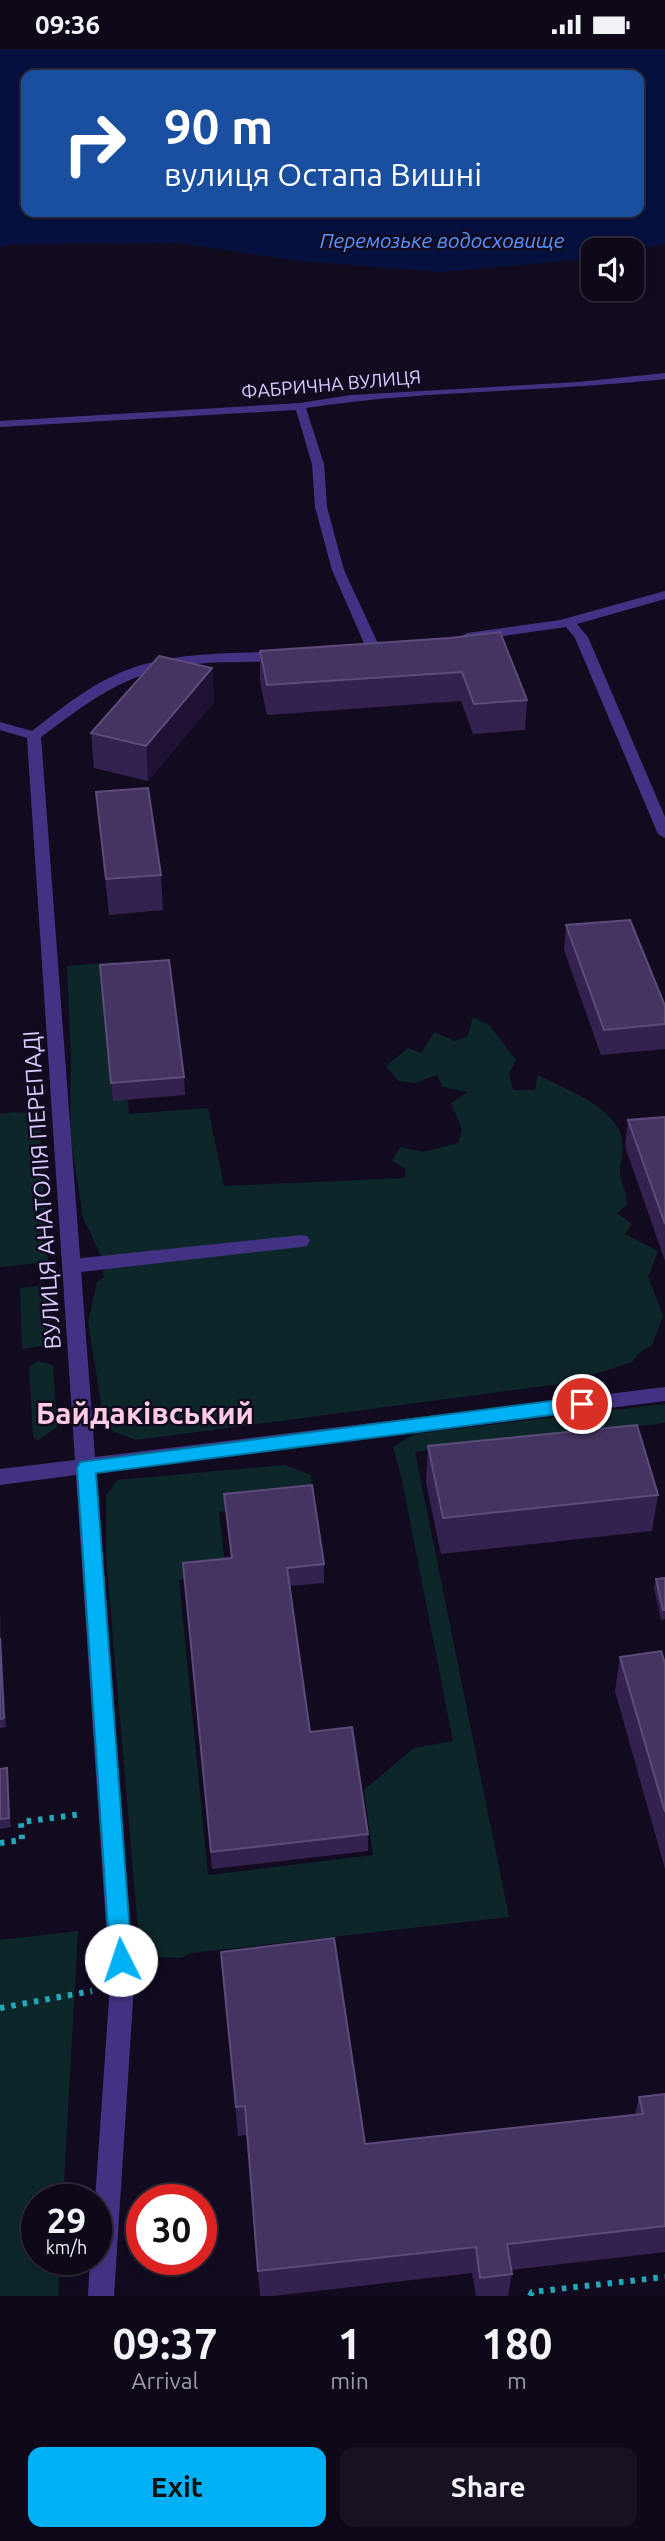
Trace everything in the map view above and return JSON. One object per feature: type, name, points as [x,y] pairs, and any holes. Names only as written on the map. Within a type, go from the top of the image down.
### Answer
[{"type":"street","name":"ФАБРИЧНА ВУЛИЦЯ","points":[[0,424],[300,406],[351,398],[578,385],[665,376]]},
{"type":"street","points":[[300,406],[318,464],[321,507],[338,570],[374,649]]},
{"type":"street","points":[[454,639],[569,622],[665,595]]},
{"type":"street","points":[[569,622],[581,637],[665,834]]},
{"type":"street","points":[[0,726],[34,736],[97,690],[134,672],[193,660],[304,654]]},
{"type":"street","name":"ВУЛИЦЯ АНАТОЛІЯ ПЕРЕПАДІ","points":[[34,736],[122,1985],[101,2296]]},
{"type":"street","points":[[72,1266],[301,1241]]},
{"type":"street","points":[[0,1477],[665,1394]]},
{"type":"path","points":[[0,1843],[22,1840],[21,1822],[111,1811]]},
{"type":"path","points":[[0,2008],[122,1985]]},
{"type":"path","points":[[530,2296],[532,2292],[665,2277]]},
{"type":"green space","points":[[114,962],[129,1114],[208,1108],[224,1186],[404,1178],[406,1169],[392,1161],[400,1147],[423,1152],[458,1143],[462,1130],[451,1103],[468,1092],[443,1087],[437,1075],[415,1083],[398,1081],[386,1066],[408,1048],[421,1053],[434,1032],[455,1041],[468,1036],[473,1017],[490,1026],[516,1060],[509,1074],[513,1090],[535,1090],[538,1075],[597,1106],[615,1124],[621,1135],[620,1173],[627,1205],[617,1213],[632,1224],[625,1234],[658,1251],[648,1277],[663,1315],[652,1345],[638,1354],[632,1362],[567,1383],[136,1440],[105,1428],[88,1322],[97,1282],[104,1277],[101,1256],[83,1217],[70,1135],[71,1054],[67,966]]},
{"type":"green space","points":[[30,1113],[39,1121],[48,1262],[0,1267],[0,1114]]},
{"type":"green space","points":[[47,1285],[53,1344],[22,1349],[20,1288]]},
{"type":"green space","points":[[38,1361],[53,1365],[57,1427],[37,1441],[33,1436],[29,1366]]},
{"type":"green space","points":[[665,1404],[665,1423],[415,1452],[509,1917],[191,1953],[181,1958],[159,1957],[138,1929],[106,1556],[106,1496],[117,1480],[285,1465],[311,1475],[312,1490],[309,1501],[219,1512],[226,1573],[179,1580],[208,1875],[373,1855],[364,1790],[414,1748],[453,1741],[402,1480],[393,1447],[414,1434]]},
{"type":"green space","points":[[78,1931],[64,2184],[21,2184],[21,2275],[59,2275],[58,2296],[0,2296],[0,1940]]},
{"type":"water","name":"Перемозьке водосховище","points":[[0,49],[665,49],[665,244],[644,248],[644,238],[581,238],[581,259],[443,272],[300,261],[177,243],[12,244],[0,247]]},
{"type":"building","points":[[500,632],[527,700],[474,704],[462,672],[267,685],[260,651],[450,638]]},
{"type":"building","points":[[159,656],[212,668],[146,746],[91,733]]},
{"type":"building","points":[[148,788],[161,875],[106,879],[96,792]]},
{"type":"building","points":[[630,920],[665,1006],[665,1024],[604,1030],[566,925]]},
{"type":"building","points":[[169,960],[184,1077],[111,1083],[100,965]]},
{"type":"building","points":[[665,1117],[665,1224],[628,1120]]},
{"type":"building","points":[[637,1425],[658,1495],[443,1518],[428,1446]]},
{"type":"building","points":[[312,1485],[324,1564],[287,1568],[310,1732],[352,1727],[368,1834],[211,1852],[183,1563],[232,1558],[224,1494]]},
{"type":"building","points":[[665,1578],[665,1610],[663,1610],[656,1579]]},
{"type":"building","points":[[0,1638],[4,1718],[0,1719]]},
{"type":"building","points":[[661,1651],[665,1663],[665,1812],[620,1657]]},
{"type":"building","points":[[7,1768],[9,1818],[0,1819],[0,1769]]},
{"type":"building","points":[[334,1938],[365,2144],[643,2114],[639,2097],[665,2094],[665,2226],[507,2244],[512,2274],[480,2278],[476,2247],[258,2271],[245,2106],[236,2107],[221,1952]]},
{"type":"district","name":"Байдаківський","points":[[145,1414]]},
{"type":"route","points":[[121,1960],[86,1468],[582,1404]]}]
